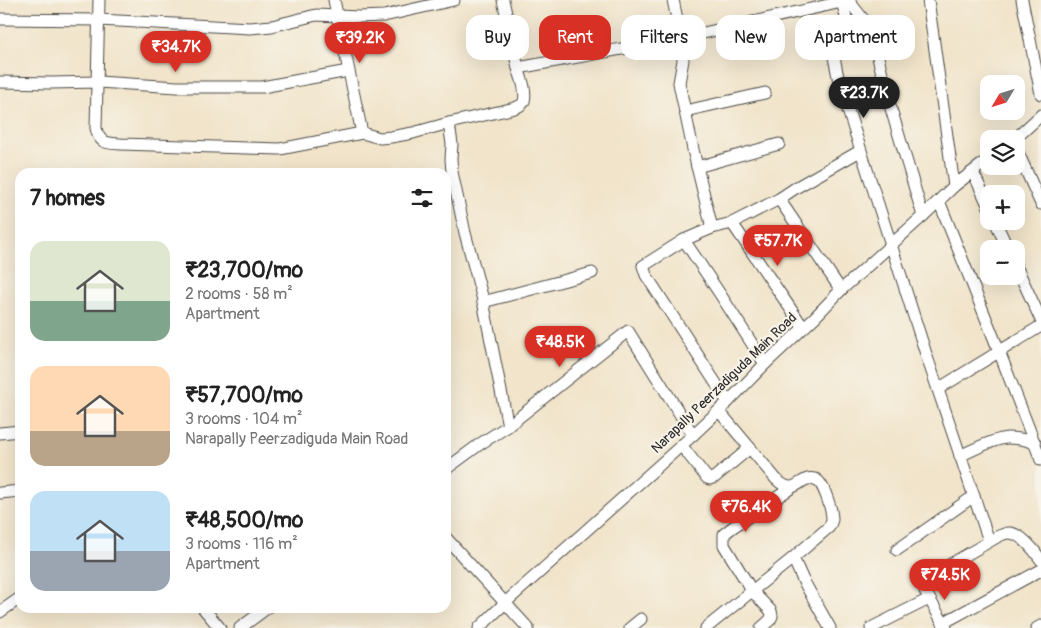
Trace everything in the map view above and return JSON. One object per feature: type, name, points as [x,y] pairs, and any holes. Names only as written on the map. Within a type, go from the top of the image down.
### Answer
[{"type":"street","points":[[99,0],[96,128],[98,136],[104,142],[280,149],[362,133],[380,138],[391,137],[522,105],[524,92],[503,0]]},
{"type":"street","points":[[334,0],[362,133]]},
{"type":"street","points":[[0,19],[99,20],[250,28],[272,26],[316,15],[358,18],[384,16],[454,0]]},
{"type":"street","points":[[673,0],[676,15]]},
{"type":"street","points":[[928,0],[954,186]]},
{"type":"street","points":[[1022,0],[1041,94]]},
{"type":"street","points":[[706,32],[845,1]]},
{"type":"street","points":[[845,1],[846,30],[834,42],[832,47],[839,82],[989,541]]},
{"type":"street","points":[[845,1],[871,29],[888,102],[923,216]]},
{"type":"street","points":[[518,68],[621,49]]},
{"type":"street","points":[[683,60],[679,83],[712,228]]},
{"type":"street","points":[[0,82],[98,82],[177,87],[262,87],[348,71]]},
{"type":"street","points":[[685,111],[765,93]]},
{"type":"street","points":[[1025,130],[1041,115]]},
{"type":"street","points":[[449,123],[452,144],[452,172],[465,233],[483,302],[508,426]]},
{"type":"street","points":[[697,167],[779,144]]},
{"type":"street","points":[[728,402],[646,276],[643,266],[684,240],[712,228],[732,223],[779,199],[797,186],[860,151]]},
{"type":"street","name":"Narapally Peerzadiguda Main Road","points":[[484,626],[505,603],[719,411],[841,290],[954,186],[980,166]]},
{"type":"street","points":[[1025,168],[1041,204]]},
{"type":"street","points":[[973,172],[980,187]]},
{"type":"street","points":[[779,199],[841,290]]},
{"type":"street","points":[[939,201],[1041,460]]},
{"type":"street","points":[[732,223],[803,327]]},
{"type":"street","points":[[684,240],[765,364]]},
{"type":"street","points":[[483,302],[592,273]]},
{"type":"street","points":[[1025,285],[1041,320]]},
{"type":"street","points":[[938,389],[1041,326]]},
{"type":"street","points":[[451,465],[508,426],[628,330],[693,435]]},
{"type":"street","points":[[719,411],[776,479],[783,486],[791,488]]},
{"type":"street","points":[[0,433],[15,432]]},
{"type":"street","points":[[960,456],[1007,437],[1035,443]]},
{"type":"street","points":[[681,445],[710,479],[750,448]]},
{"type":"street","points":[[706,628],[752,591],[793,558],[829,527],[832,520],[826,494],[821,484],[816,480],[808,480],[791,488],[724,534],[724,544],[752,591],[771,611],[772,616],[770,620],[761,628]]},
{"type":"street","points":[[0,493],[15,492]]},
{"type":"street","points":[[897,550],[974,496]]},
{"type":"street","points":[[1041,560],[1023,539],[1011,533],[1004,534],[937,572],[925,582],[924,591],[944,626],[1041,570]]},
{"type":"street","points":[[451,544],[528,628]]},
{"type":"street","points":[[793,558],[830,628]]},
{"type":"street","points":[[870,628],[929,599]]},
{"type":"street","points":[[0,612],[15,602]]},
{"type":"street","points":[[207,613],[220,628]]},
{"type":"street","points":[[240,628],[260,613]]},
{"type":"street","points":[[630,628],[641,619]]},
{"type":"street","points":[[1037,628],[1041,626]]}]
